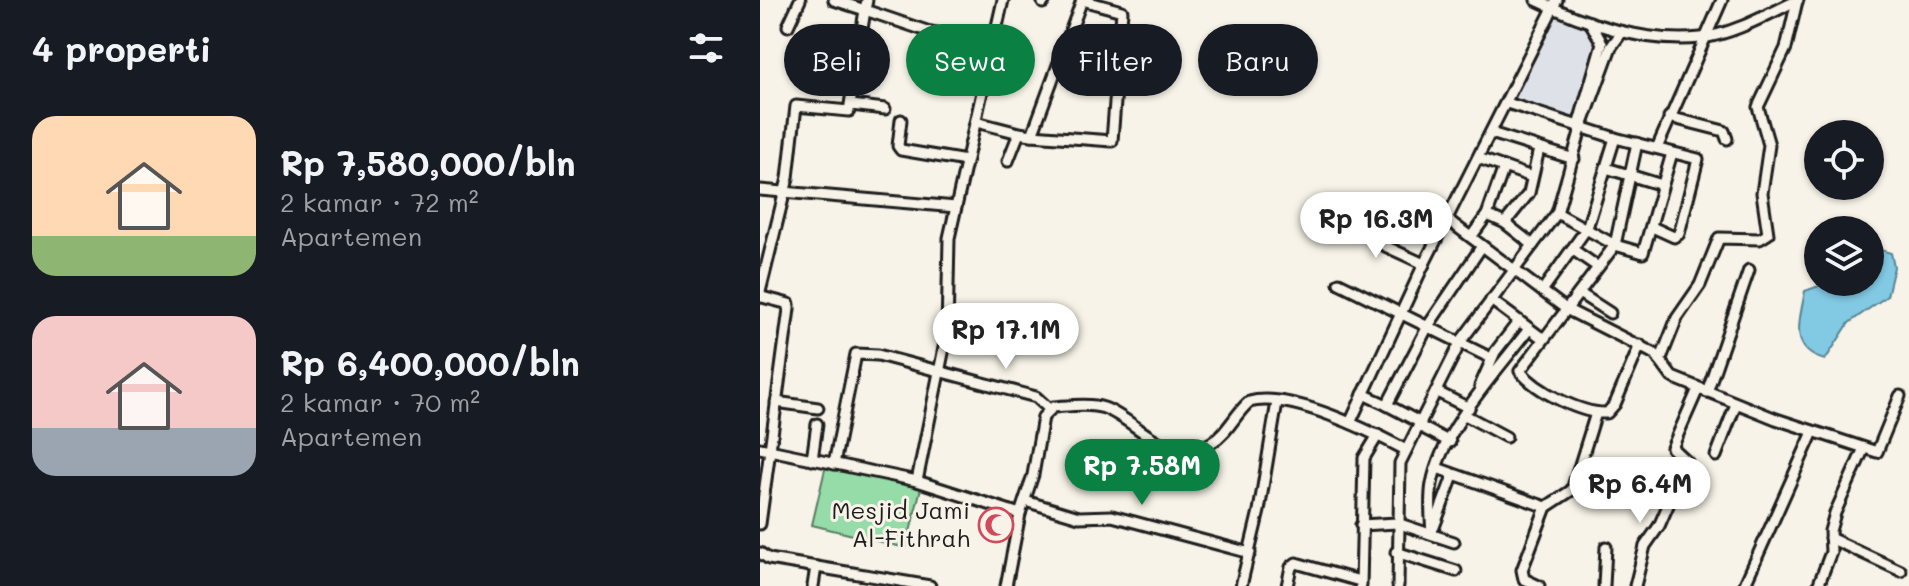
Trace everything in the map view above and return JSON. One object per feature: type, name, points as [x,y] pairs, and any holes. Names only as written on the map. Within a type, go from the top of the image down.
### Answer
[{"type":"street","points":[[789,24],[800,0]]},
{"type":"street","points":[[834,0],[866,5],[911,24]]},
{"type":"street","points":[[998,24],[1003,0]]},
{"type":"street","points":[[976,122],[1032,135],[1112,141],[1122,11],[1082,0],[1032,135]]},
{"type":"street","points":[[1536,0],[1555,4],[1622,32],[1654,39],[1703,38],[1798,0]]},
{"type":"street","points":[[1657,148],[1722,0]]},
{"type":"street","points":[[1660,361],[1677,318],[1700,285],[1719,238],[1760,239],[1768,234],[1762,193],[1769,145],[1758,107],[1786,48],[1798,0]]},
{"type":"street","points":[[1350,423],[1424,264],[1555,4]]},
{"type":"street","points":[[760,524],[764,449],[776,402],[789,306],[762,297],[760,292],[785,191],[796,106],[846,112],[851,105],[866,5]]},
{"type":"street","points":[[1588,19],[1607,46]]},
{"type":"street","points":[[1398,586],[1399,469],[1406,450],[1461,341],[1557,213],[1607,46],[1622,32]]},
{"type":"street","points":[[917,481],[941,373],[950,301],[947,249],[982,96]]},
{"type":"street","points":[[1507,103],[1581,129],[1698,159],[1677,236],[1652,227]]},
{"type":"street","points":[[851,105],[885,109]]},
{"type":"street","points":[[1669,117],[1723,131],[1727,139]]},
{"type":"street","points":[[901,120],[898,146],[901,150],[966,161]]},
{"type":"street","points":[[1008,161],[1019,133]]},
{"type":"street","points":[[1491,133],[1574,159]]},
{"type":"street","points":[[1542,291],[1587,228],[1615,138]]},
{"type":"street","points":[[1637,143],[1633,176],[1615,245],[1520,368],[1521,374],[1551,394],[1596,413],[1612,409],[1640,345]]},
{"type":"street","points":[[1505,223],[1525,200],[1539,149]]},
{"type":"street","points":[[1557,213],[1615,245],[1643,253],[1672,153]]},
{"type":"street","points":[[1478,158],[1532,177]]},
{"type":"street","points":[[1471,237],[1487,215],[1504,167]]},
{"type":"street","points":[[1606,168],[1662,185]]},
{"type":"street","points":[[760,190],[956,207]]},
{"type":"street","points":[[1487,215],[1505,223],[1533,245]]},
{"type":"street","points":[[1448,220],[1566,309],[1640,345],[1660,361],[1668,375],[1736,404],[1813,432],[1864,448],[1881,450],[1900,396]]},
{"type":"street","points":[[1392,225],[1385,246],[1424,264]]},
{"type":"street","points":[[1387,405],[1428,326],[1482,246]]},
{"type":"street","points":[[1572,249],[1598,267]]},
{"type":"street","points":[[1635,586],[1645,546],[1659,526],[1687,462],[1672,448],[1703,390],[1749,270]]},
{"type":"street","points":[[1339,283],[1491,358]]},
{"type":"street","points":[[1579,293],[1610,313]]},
{"type":"street","points":[[1491,300],[1542,338]]},
{"type":"street","points":[[1477,395],[1491,358],[1519,321]]},
{"type":"street","points":[[1432,534],[1432,485],[1437,468],[1477,395],[1529,329]]},
{"type":"street","points":[[834,464],[856,354],[878,355],[1036,397],[1048,408],[1100,407],[1156,442],[1175,449],[1195,450],[1218,438],[1249,402],[1277,402],[1350,423],[1406,450]]},
{"type":"street","points":[[1437,392],[1506,437]]},
{"type":"street","points":[[1363,394],[1450,442]]},
{"type":"street","points":[[776,402],[818,408]]},
{"type":"street","points":[[1241,586],[1250,553],[1277,402]]},
{"type":"street","points":[[1716,456],[1736,404]]},
{"type":"street","points":[[1006,586],[1020,514],[1036,465],[1043,417],[1048,408]]},
{"type":"street","points":[[1539,586],[1524,579],[1522,570],[1546,507],[1572,490],[1596,413]]},
{"type":"street","points":[[812,460],[817,424]]},
{"type":"street","points":[[1744,586],[1813,432]]},
{"type":"street","points":[[1287,586],[1294,563],[1333,580],[1361,583],[1364,458],[1378,435]]},
{"type":"street","points":[[1818,586],[1831,552],[1830,538],[1835,513],[1864,448]]},
{"type":"street","points":[[764,449],[917,481],[1020,514]]},
{"type":"street","points":[[1437,468],[1546,507]]},
{"type":"street","points":[[1432,534],[1453,476]]},
{"type":"street","points":[[1025,501],[1072,516],[1112,516],[1250,553]]},
{"type":"street","points":[[1361,525],[1397,523],[1454,542]]},
{"type":"street","points":[[1830,538],[1901,571]]},
{"type":"street","points":[[1604,586],[1606,547]]},
{"type":"street","points":[[1396,552],[1456,571]]},
{"type":"street","points":[[760,553],[769,559],[930,586]]},
{"type":"street","points":[[813,586],[816,567]]},
{"type":"shaded area","points":[[1559,13],[1581,20],[1600,48],[1575,121],[1512,101]]},
{"type":"green space","points":[[826,465],[921,488],[906,548],[812,525]]},
{"type":"water","points":[[1884,251],[1891,253],[1894,267],[1887,296],[1849,323],[1825,360],[1813,356],[1801,342],[1804,296],[1884,296]]},
{"type":"place","name":"Mesjid Jami Al-Fithrah","points":[[996,525]]}]
